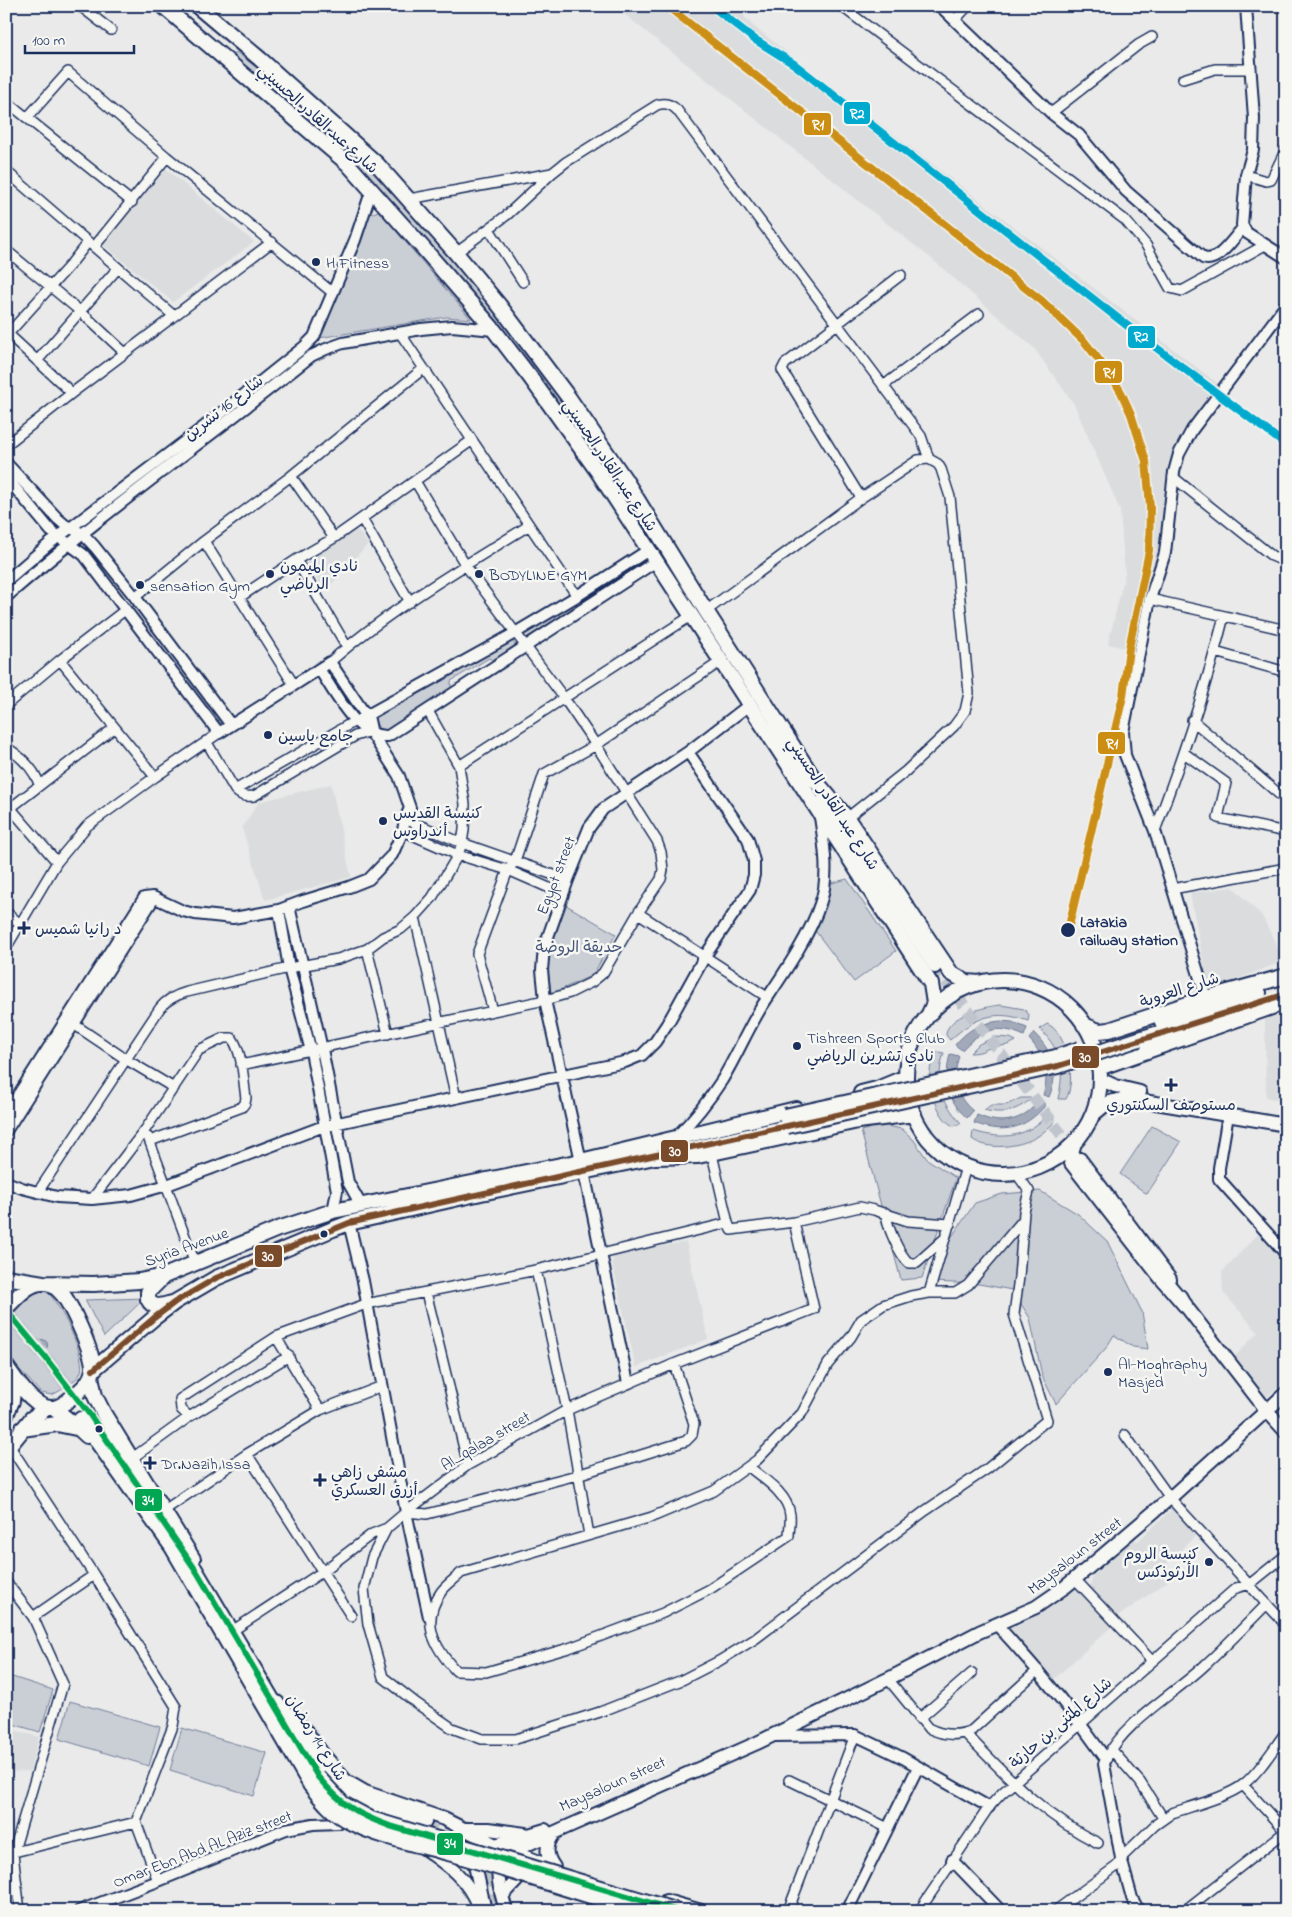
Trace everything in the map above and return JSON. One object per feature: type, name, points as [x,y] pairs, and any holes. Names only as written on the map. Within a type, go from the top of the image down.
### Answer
[{"type":"main road","name":"شارع عبد القادر الحسيني","points":[[163,6],[348,164],[372,189],[494,330],[530,377],[607,487],[931,984]]},
{"type":"main road","name":"شارع عبد القادر الحسيني","points":[[197,6],[260,58],[377,164],[456,253],[534,349],[638,499],[706,611],[814,778],[847,818],[951,973]]},
{"type":"main road","points":[[222,55],[232,49],[242,49],[260,58]]},
{"type":"main road","points":[[607,487],[619,486],[624,478]]},
{"type":"main road","points":[[622,510],[628,502],[638,499]]},
{"type":"main road","points":[[814,778],[838,821],[935,967]]},
{"type":"main road","points":[[1074,1143],[1052,1161],[1016,1173],[991,1173],[966,1166],[955,1161],[935,1146],[919,1126],[908,1096],[906,1077],[912,1043],[934,1002],[931,984],[945,988],[950,985],[951,973],[966,982],[980,983],[1006,980],[1020,982],[1056,996],[1067,1004],[1084,1025],[1096,1053],[1099,1074],[1097,1098],[1091,1117],[1070,1151],[1072,1164],[1267,1411],[1286,1432]]},
{"type":"main road","name":"شارع العروبة","points":[[1084,1025],[1099,1031],[1109,1030],[1206,998],[1286,976]]},
{"type":"main road","points":[[929,1014],[952,994],[980,983]]},
{"type":"main road","points":[[1137,1035],[1286,984]]},
{"type":"main road","points":[[655,1157],[786,1121],[1056,1057],[1286,994]]},
{"type":"main road","points":[[1099,1074],[1286,1002]]},
{"type":"main road","points":[[1099,1074],[1131,1091],[1286,1117]]},
{"type":"main road","points":[[8,1448],[32,1418],[50,1408],[64,1404],[80,1390],[92,1373],[116,1349],[175,1302],[216,1278],[349,1223],[583,1166],[646,1144],[677,1136],[877,1089],[906,1077]]},
{"type":"main road","points":[[1091,1117],[1109,1102],[1126,1098],[1286,1125]]},
{"type":"main road","points":[[583,1166],[655,1157],[712,1154],[858,1122],[914,1114]]},
{"type":"main road","points":[[646,1144],[672,1142],[786,1121]]},
{"type":"main road","points":[[1080,1159],[1162,1268],[1185,1305]]},
{"type":"main road","name":"Syria Avenue","points":[[6,1277],[43,1283],[118,1284],[164,1276],[278,1229],[333,1211],[583,1166]]},
{"type":"main road","points":[[164,1276],[148,1292],[148,1299],[156,1306],[175,1302]]},
{"type":"main road","points":[[6,1308],[26,1289],[34,1285],[43,1283],[57,1288],[72,1310],[90,1353],[93,1387],[97,1400],[192,1558],[193,1574]]},
{"type":"main road","points":[[97,1400],[102,1376],[116,1349]]},
{"type":"main road","name":"شارع 14 رمضان","points":[[6,1366],[14,1378],[40,1405],[84,1421],[232,1631],[270,1695],[278,1719]]},
{"type":"main road","points":[[6,1415],[12,1401],[14,1378]]},
{"type":"main road","name":"Maysaloun street","points":[[512,1852],[770,1736],[996,1624],[1036,1607],[1075,1579],[1170,1498],[1286,1393]]},
{"type":"main road","points":[[22,1429],[84,1421]]},
{"type":"main road","name":"شارع 14 رمضان","points":[[193,1574],[315,1782],[323,1802],[337,1813],[349,1822],[369,1830],[638,1911]]},
{"type":"main road","points":[[270,1695],[306,1731],[346,1781],[366,1792],[444,1819],[496,1845],[554,1868],[701,1911]]},
{"type":"main road","points":[[424,1822],[375,1806],[350,1794],[324,1767],[298,1727],[278,1719],[279,1744],[324,1812],[338,1823],[353,1830],[425,1849],[498,1873],[520,1877],[626,1911]]},
{"type":"main road","name":"Maysaloun street","points":[[475,1865],[479,1852],[486,1848],[530,1835],[619,1798],[744,1741],[762,1736],[770,1736]]},
{"type":"main road","name":"شارع 14 رمضان","points":[[315,1782],[343,1804],[371,1819],[678,1911]]},
{"type":"main road","points":[[425,1849],[432,1849],[444,1841],[447,1834],[447,1826],[444,1819]]},
{"type":"main road","points":[[464,1829],[489,1829],[530,1835]]},
{"type":"main road","points":[[553,1835],[547,1851],[549,1860],[554,1868]]},
{"type":"main road","points":[[425,1849],[458,1874],[471,1891],[480,1911]]},
{"type":"main road","points":[[506,1911],[498,1873],[501,1860],[512,1852]]},
{"type":"main road","points":[[475,1865],[485,1911]]},
{"type":"main road","points":[[503,1895],[520,1877]]},
{"type":"street","points":[[80,6],[111,30]]},
{"type":"street","points":[[841,6],[1125,220],[1146,245],[1170,288],[1182,291],[1266,245]]},
{"type":"street","points":[[940,6],[1051,113],[1079,135],[1126,191],[1203,258],[1209,260],[1216,257],[1243,228]]},
{"type":"street","points":[[955,20],[968,6]]},
{"type":"street","points":[[1246,6],[1254,118],[1253,150],[1246,174],[1242,217],[1243,228],[1247,233],[1284,254]]},
{"type":"street","points":[[1051,113],[1138,45],[1152,37]]},
{"type":"street","points":[[1183,79],[1215,69],[1251,69]]},
{"type":"street","points":[[27,118],[68,72],[167,157],[333,294]]},
{"type":"street","points":[[6,101],[132,202]]},
{"type":"street","points":[[456,253],[507,216],[552,173],[654,107],[664,103],[671,105],[677,110],[921,436],[929,459]]},
{"type":"street","points":[[1246,174],[1266,182],[1271,180],[1286,149]]},
{"type":"street","points":[[72,393],[7,333],[132,202],[167,157]]},
{"type":"street","points":[[6,171],[174,316]]},
{"type":"street","points":[[409,199],[552,173]]},
{"type":"street","name":"شارع 16 تشرين","points":[[6,581],[205,426],[314,337],[355,240],[372,189]]},
{"type":"street","points":[[489,229],[523,282]]},
{"type":"street","points":[[6,445],[272,242]]},
{"type":"street","points":[[6,250],[81,312],[125,353]]},
{"type":"street","points":[[37,361],[118,268]]},
{"type":"street","points":[[861,498],[782,372],[785,364],[900,275]]},
{"type":"street","points":[[1206,998],[1155,831],[1125,754],[1123,732],[1150,599],[1165,553],[1173,476],[1179,454],[1192,430],[1286,305]]},
{"type":"street","points":[[883,386],[979,314]]},
{"type":"street","name":"شارع 16 تشرين","points":[[6,596],[141,486],[212,435],[312,356],[343,343],[400,333],[452,326],[494,330]]},
{"type":"street","points":[[400,333],[528,526],[577,596]]},
{"type":"street","points":[[6,705],[125,610],[135,597],[204,541],[291,476],[423,369]]},
{"type":"street","points":[[205,426],[212,435]]},
{"type":"street","points":[[240,598],[296,560],[334,538],[472,441]]},
{"type":"street","points":[[706,611],[913,462],[924,458],[929,459],[938,464],[942,469],[950,497],[969,693],[967,706],[962,717],[947,733],[900,776],[847,818]]},
{"type":"street","points":[[6,463],[58,519],[83,534],[135,597],[231,725]]},
{"type":"street","points":[[291,476],[334,538]]},
{"type":"street","points":[[1173,476],[1272,556],[1286,562]]},
{"type":"street","points":[[6,477],[59,538],[84,555],[219,733]]},
{"type":"street","points":[[241,1065],[311,1052],[570,993],[592,982],[603,973],[638,913],[661,879],[663,864],[657,841],[564,698],[466,566],[415,481]]},
{"type":"street","points":[[362,519],[410,602]]},
{"type":"street","points":[[6,948],[57,862],[87,826],[206,741],[330,662],[410,602],[528,526]]},
{"type":"street","points":[[204,541],[294,685]]},
{"type":"street","points":[[235,790],[651,556]]},
{"type":"street","points":[[206,741],[240,796],[254,796],[355,736],[370,733],[388,736],[526,647],[651,556]]},
{"type":"street","points":[[296,560],[348,647]]},
{"type":"street","points":[[1150,599],[1286,630]]},
{"type":"street","points":[[459,766],[691,616]]},
{"type":"street","points":[[1155,831],[1184,753],[1192,720],[1215,652],[1224,616]]},
{"type":"street","points":[[1215,652],[1286,672]]},
{"type":"street","points":[[60,660],[155,776]]},
{"type":"street","points":[[330,662],[367,716],[370,733]]},
{"type":"street","points":[[493,1011],[477,954],[508,870],[515,862],[544,774],[596,745],[720,662]]},
{"type":"street","points":[[6,1114],[141,902],[149,897],[183,912],[233,918],[279,910],[349,888],[369,879],[392,855],[403,831],[405,819],[410,808],[399,776],[370,733],[355,721],[319,669]]},
{"type":"street","name":"Egypt street","points":[[628,1383],[583,1166],[545,1000],[543,954],[568,880],[589,828],[595,818],[607,806],[688,752],[749,705]]},
{"type":"street","points":[[38,1192],[160,1008],[172,997],[289,968],[338,959],[368,949],[383,937],[401,929],[416,917],[432,898],[458,855],[464,830],[465,804],[459,766],[428,711]]},
{"type":"street","points":[[1192,720],[1286,800]]},
{"type":"street","points":[[57,862],[13,811],[13,806],[16,801],[114,728]]},
{"type":"street","points":[[6,747],[24,760],[36,775],[39,784]]},
{"type":"street","points":[[6,1182],[58,1197],[92,1199],[130,1195],[167,1185],[324,1126],[625,1062],[646,1052],[669,1021],[705,956],[750,890],[754,875],[754,860],[748,839],[688,752]]},
{"type":"street","points":[[1184,753],[1226,783],[1218,818],[1286,832]]},
{"type":"street","points":[[677,1136],[696,1115],[722,1080],[767,997],[810,927],[821,903],[824,884],[824,863],[820,813]]},
{"type":"street","points":[[405,819],[462,843],[568,880]]},
{"type":"street","points":[[403,831],[458,855],[508,870],[563,894]]},
{"type":"street","points":[[1172,889],[1286,868]]},
{"type":"street","points":[[6,1132],[154,898]]},
{"type":"street","points":[[289,906],[322,1049],[348,1182],[361,1205]]},
{"type":"street","points":[[279,910],[289,968],[311,1052],[337,1191],[333,1211]]},
{"type":"street","points":[[6,912],[20,924]]},
{"type":"street","points":[[638,913],[767,997]]},
{"type":"street","points":[[416,917],[456,1098]]},
{"type":"street","points":[[368,949],[388,1034]]},
{"type":"street","points":[[75,1025],[127,1060],[174,1088]]},
{"type":"street","points":[[92,1199],[145,1130],[199,1050],[224,1038],[232,1038],[236,1045],[241,1065],[246,1098],[242,1107],[150,1141]]},
{"type":"street","points":[[1228,1115],[1219,1168],[1219,1179],[1286,1254]]},
{"type":"street","points":[[145,1130],[167,1185],[194,1263]]},
{"type":"street","points":[[712,1154],[731,1230],[794,1222],[860,1207],[886,1213],[908,1221],[950,1224]]},
{"type":"street","points":[[929,1293],[966,1166]]},
{"type":"street","points":[[429,1617],[441,1592],[461,1573],[588,1534],[652,1517],[714,1491],[749,1467],[802,1413],[828,1364],[851,1337],[861,1320],[883,1305],[929,1293],[955,1293],[968,1285],[1023,1220],[1029,1191],[1016,1173]]},
{"type":"street","points":[[886,1213],[889,1228],[904,1258],[909,1263],[917,1263],[946,1237]]},
{"type":"street","name":"Al_qalaa street","points":[[794,1222],[814,1309],[674,1364],[567,1410],[468,1465],[387,1528],[372,1557],[364,1589],[368,1624],[383,1677],[452,1728],[482,1739],[516,1739],[600,1712],[682,1680],[719,1661],[755,1639],[926,1511],[987,1469],[1047,1420],[1014,1314],[1023,1220]]},
{"type":"street","points":[[349,1223],[363,1281],[406,1512],[434,1640],[443,1657],[456,1670],[486,1672],[569,1648],[663,1613],[710,1589],[789,1536],[790,1515],[787,1502],[749,1467]]},
{"type":"street","points":[[188,1417],[181,1409],[180,1399],[276,1337],[366,1304],[536,1270],[728,1223]]},
{"type":"street","points":[[536,1270],[567,1410],[588,1534]]},
{"type":"street","points":[[426,1292],[468,1465]]},
{"type":"street","points":[[276,1337],[320,1410]]},
{"type":"street","points":[[131,1459],[188,1417],[289,1356]]},
{"type":"street","points":[[406,1512],[427,1514],[577,1475],[686,1441],[692,1435],[694,1424],[674,1364]]},
{"type":"street","points":[[163,1511],[247,1454],[320,1410],[382,1386]]},
{"type":"street","points":[[1125,1435],[1170,1498],[1286,1625]]},
{"type":"street","points":[[8,1448],[94,1576],[176,1707],[172,1726],[136,1822],[158,1881]]},
{"type":"street","points":[[247,1454],[351,1616]]},
{"type":"street","points":[[232,1631],[322,1572],[372,1534],[387,1528]]},
{"type":"street","name":"شارع المثنى بن حارثة","points":[[919,1911],[988,1807],[1236,1588],[1250,1584],[1286,1555]]},
{"type":"street","points":[[33,1617],[94,1576]]},
{"type":"street","points":[[1075,1579],[1152,1661]]},
{"type":"street","points":[[6,1582],[33,1617],[63,1684],[10,1854],[20,1911]]},
{"type":"street","points":[[1140,1911],[1132,1898],[1121,1858],[1104,1764],[1106,1759],[1111,1749],[1140,1720],[1204,1667],[1267,1604]]},
{"type":"street","points":[[996,1624],[1038,1670],[1106,1759]]},
{"type":"street","points":[[888,1679],[928,1728],[946,1734],[965,1733],[981,1722],[1038,1670]]},
{"type":"street","points":[[919,1719],[972,1673]]},
{"type":"street","points":[[965,1733],[1014,1783],[1048,1813],[1098,1843]]},
{"type":"street","points":[[788,1911],[855,1735]]},
{"type":"street","points":[[770,1736],[855,1735],[918,1767],[988,1807]]},
{"type":"street","points":[[1055,1911],[1117,1866],[1121,1858],[1163,1818],[1243,1785],[1284,1738]]},
{"type":"street","points":[[1111,1749],[1140,1782],[1163,1818]]},
{"type":"street","points":[[847,1911],[918,1767]]},
{"type":"street","points":[[789,1780],[888,1828]]},
{"type":"street","points":[[1184,1911],[1285,1831],[1243,1785]]},
{"type":"street","points":[[10,1854],[136,1822]]},
{"type":"street","name":"Omar Ebn Abd AL Aziz street","points":[[79,1911],[286,1829],[313,1824],[338,1823]]},
{"type":"street","points":[[952,1860],[1001,1911]]},
{"type":"shaded area","points":[[614,6],[735,6],[753,26],[1218,384],[1187,425],[1170,467],[1154,602],[1142,652],[1108,644],[1125,574],[1120,510],[1074,404],[1034,348],[933,260]]},
{"type":"shaded area","points":[[165,168],[254,242],[173,302],[102,244]]},
{"type":"shaded area","points":[[357,529],[368,544],[325,591],[306,563]]},
{"type":"shaded area","points":[[331,784],[351,877],[265,900],[242,828],[259,802]]},
{"type":"shaded area","points":[[1233,887],[1262,916],[1284,961],[1209,990],[1190,893]]},
{"type":"shaded area","points":[[1286,1011],[1286,1102],[1266,1097],[1265,1017]]},
{"type":"shaded area","points":[[1261,1231],[1286,1257],[1286,1381],[1256,1406],[1226,1366],[1258,1332],[1223,1292],[1222,1272]]},
{"type":"shaded area","points":[[686,1242],[708,1339],[636,1367],[612,1262],[615,1254]]},
{"type":"shaded area","points":[[1172,1509],[1196,1535],[1165,1565],[1175,1576],[1116,1618],[1092,1594],[1090,1587],[1093,1575],[1134,1539],[1137,1542]]},
{"type":"shaded area","points":[[1074,1571],[1089,1595],[1113,1625],[1053,1680],[1009,1628],[1012,1622]]},
{"type":"shaded area","points":[[6,1728],[39,1737],[30,1771],[6,1772]]},
{"type":"green space","points":[[236,52],[256,67],[264,70],[374,168],[441,244],[555,389],[610,474],[607,474],[503,335],[436,252],[371,179],[329,138],[234,56]]},
{"type":"green space","points":[[378,211],[471,319],[446,317],[319,338],[370,214]]},
{"type":"green space","points":[[630,508],[650,532],[664,555],[659,561],[628,509]]},
{"type":"green space","points":[[570,603],[573,608],[526,640],[523,639],[521,631],[531,629],[565,610],[565,606]]},
{"type":"green space","points":[[512,639],[515,645],[514,648],[494,661],[489,658],[451,681],[451,689],[387,731],[380,730],[373,718],[375,713],[399,701],[403,703],[431,687],[431,681]]},
{"type":"green space","points":[[847,879],[896,951],[854,982],[810,924],[828,884]]},
{"type":"green space","name":"حديقة الروضة","points":[[566,905],[616,934],[593,975],[551,994],[547,959]]},
{"type":"green space","points":[[1001,1005],[1024,1009],[1029,1015],[1028,1021],[1016,1017],[986,1017],[968,1026],[950,1040],[946,1035],[952,1022],[959,1017],[986,1007]]},
{"type":"green space","points":[[1047,1024],[1060,1036],[1065,1046],[1070,1070],[1069,1091],[1066,1099],[1058,1099],[1061,1078],[1060,1061],[1053,1045],[1040,1029]]},
{"type":"green space","points":[[995,1037],[1010,1038],[1016,1041],[1007,1045],[970,1053],[979,1044]]},
{"type":"green space","points":[[938,1052],[944,1053],[941,1063],[940,1082],[944,1099],[961,1123],[954,1126],[949,1124],[941,1114],[931,1088],[930,1075],[933,1055]]},
{"type":"green space","points":[[1021,1098],[1033,1098],[1009,1111],[984,1110],[991,1105],[1006,1105]]},
{"type":"green space","points":[[1051,1112],[1055,1120],[1054,1123],[1040,1135],[1020,1144],[994,1146],[979,1143],[972,1139],[973,1131],[996,1136],[1015,1135],[1024,1132]]},
{"type":"green space","points":[[881,1125],[902,1129],[913,1139],[927,1159],[956,1178],[922,1278],[901,1280],[861,1131]]},
{"type":"green space","points":[[1152,1126],[1181,1142],[1147,1194],[1120,1174]]},
{"type":"green space","points":[[1040,1191],[1078,1214],[1107,1241],[1142,1312],[1148,1349],[1133,1347],[1114,1335],[1106,1348],[1056,1404],[1042,1376],[1030,1318],[1012,1290],[979,1284],[931,1282],[946,1245],[975,1203],[1002,1194]]},
{"type":"green space","points":[[39,1289],[46,1290],[58,1306],[71,1330],[82,1367],[80,1374],[75,1380],[52,1395],[41,1393],[11,1360],[6,1351],[6,1316]]},
{"type":"green space","points":[[145,1298],[104,1337],[85,1300]]},
{"type":"green space","points":[[6,1675],[53,1690],[40,1732],[6,1722]]},
{"type":"green space","points":[[70,1701],[160,1727],[149,1766],[59,1739]]},
{"type":"green space","points":[[182,1728],[267,1753],[254,1796],[170,1770]]},
{"type":"water","points":[[1012,1022],[1027,1028],[1024,1036],[1015,1032],[998,1029],[983,1033],[962,1050],[955,1045],[975,1028],[987,1023]]},
{"type":"water","points":[[1034,1033],[1046,1047],[1053,1062],[1054,1079],[1049,1097],[1043,1095],[1046,1072],[1042,1058],[1029,1039]]},
{"type":"water","points":[[950,1054],[959,1056],[956,1072],[957,1086],[962,1099],[973,1111],[967,1118],[955,1104],[948,1089],[947,1072]]},
{"type":"water","points":[[1039,1100],[1046,1105],[1030,1120],[1013,1128],[995,1128],[974,1123],[977,1115],[995,1120],[1011,1120],[1026,1113]]},
{"type":"water","points":[[42,1339],[48,1345],[42,1351],[36,1345]]},
{"type":"tunnel","points":[[935,967],[1077,1155]]},
{"type":"tunnel","points":[[6,1310],[90,1415]]},
{"type":"tunnel","points":[[424,1822],[458,1838],[469,1845],[476,1853],[487,1875],[495,1911]]},
{"type":"transit line","name":"R1","points":[[667,6],[1042,301],[1084,341],[1110,374],[1131,414],[1146,461],[1150,507],[1149,551],[1129,648],[1123,696],[1068,930]]},
{"type":"transit line","name":"R2","points":[[712,6],[754,39],[794,64],[1134,331],[1286,445]]},
{"type":"transit line","name":"30","points":[[93,1370],[175,1302],[216,1278],[349,1223],[1058,1066],[1286,994]]},
{"type":"transit line","name":"34","points":[[6,1310],[90,1415],[197,1572],[318,1777],[342,1802],[359,1813],[390,1826],[678,1911]]},
{"type":"place","name":"H Fitness","points":[[316,262]]},
{"type":"place","name":"نادي الميمون الرياضي","points":[[270,574]]},
{"type":"place","name":"BODYLINE GYM","points":[[479,574]]},
{"type":"place","name":"sensation Gym","points":[[140,585]]},
{"type":"place","name":"جامع ياسين","points":[[268,735]]},
{"type":"place","name":"كنيسة القديس أندراوس","points":[[383,821]]},
{"type":"place","name":"د رانيا شميس","points":[[24,928]]},
{"type":"place","name":"Latakia railway station","points":[[1068,930]]},
{"type":"place","name":"Tishreen Sports Club نادي تشرين الرياضي","points":[[797,1046]]},
{"type":"place","name":"مستوصف السكنتوري","points":[[1171,1085]]},
{"type":"place","name":"Al-Moghraphy Masjed","points":[[1108,1372]]},
{"type":"place","name":"Dr.Nazih Issa","points":[[150,1463]]},
{"type":"place","name":"مشفى زاهي أزرق العسكري","points":[[320,1480]]},
{"type":"place","name":"كنيسة الروم الأرثوذكس","points":[[1209,1562]]}]
